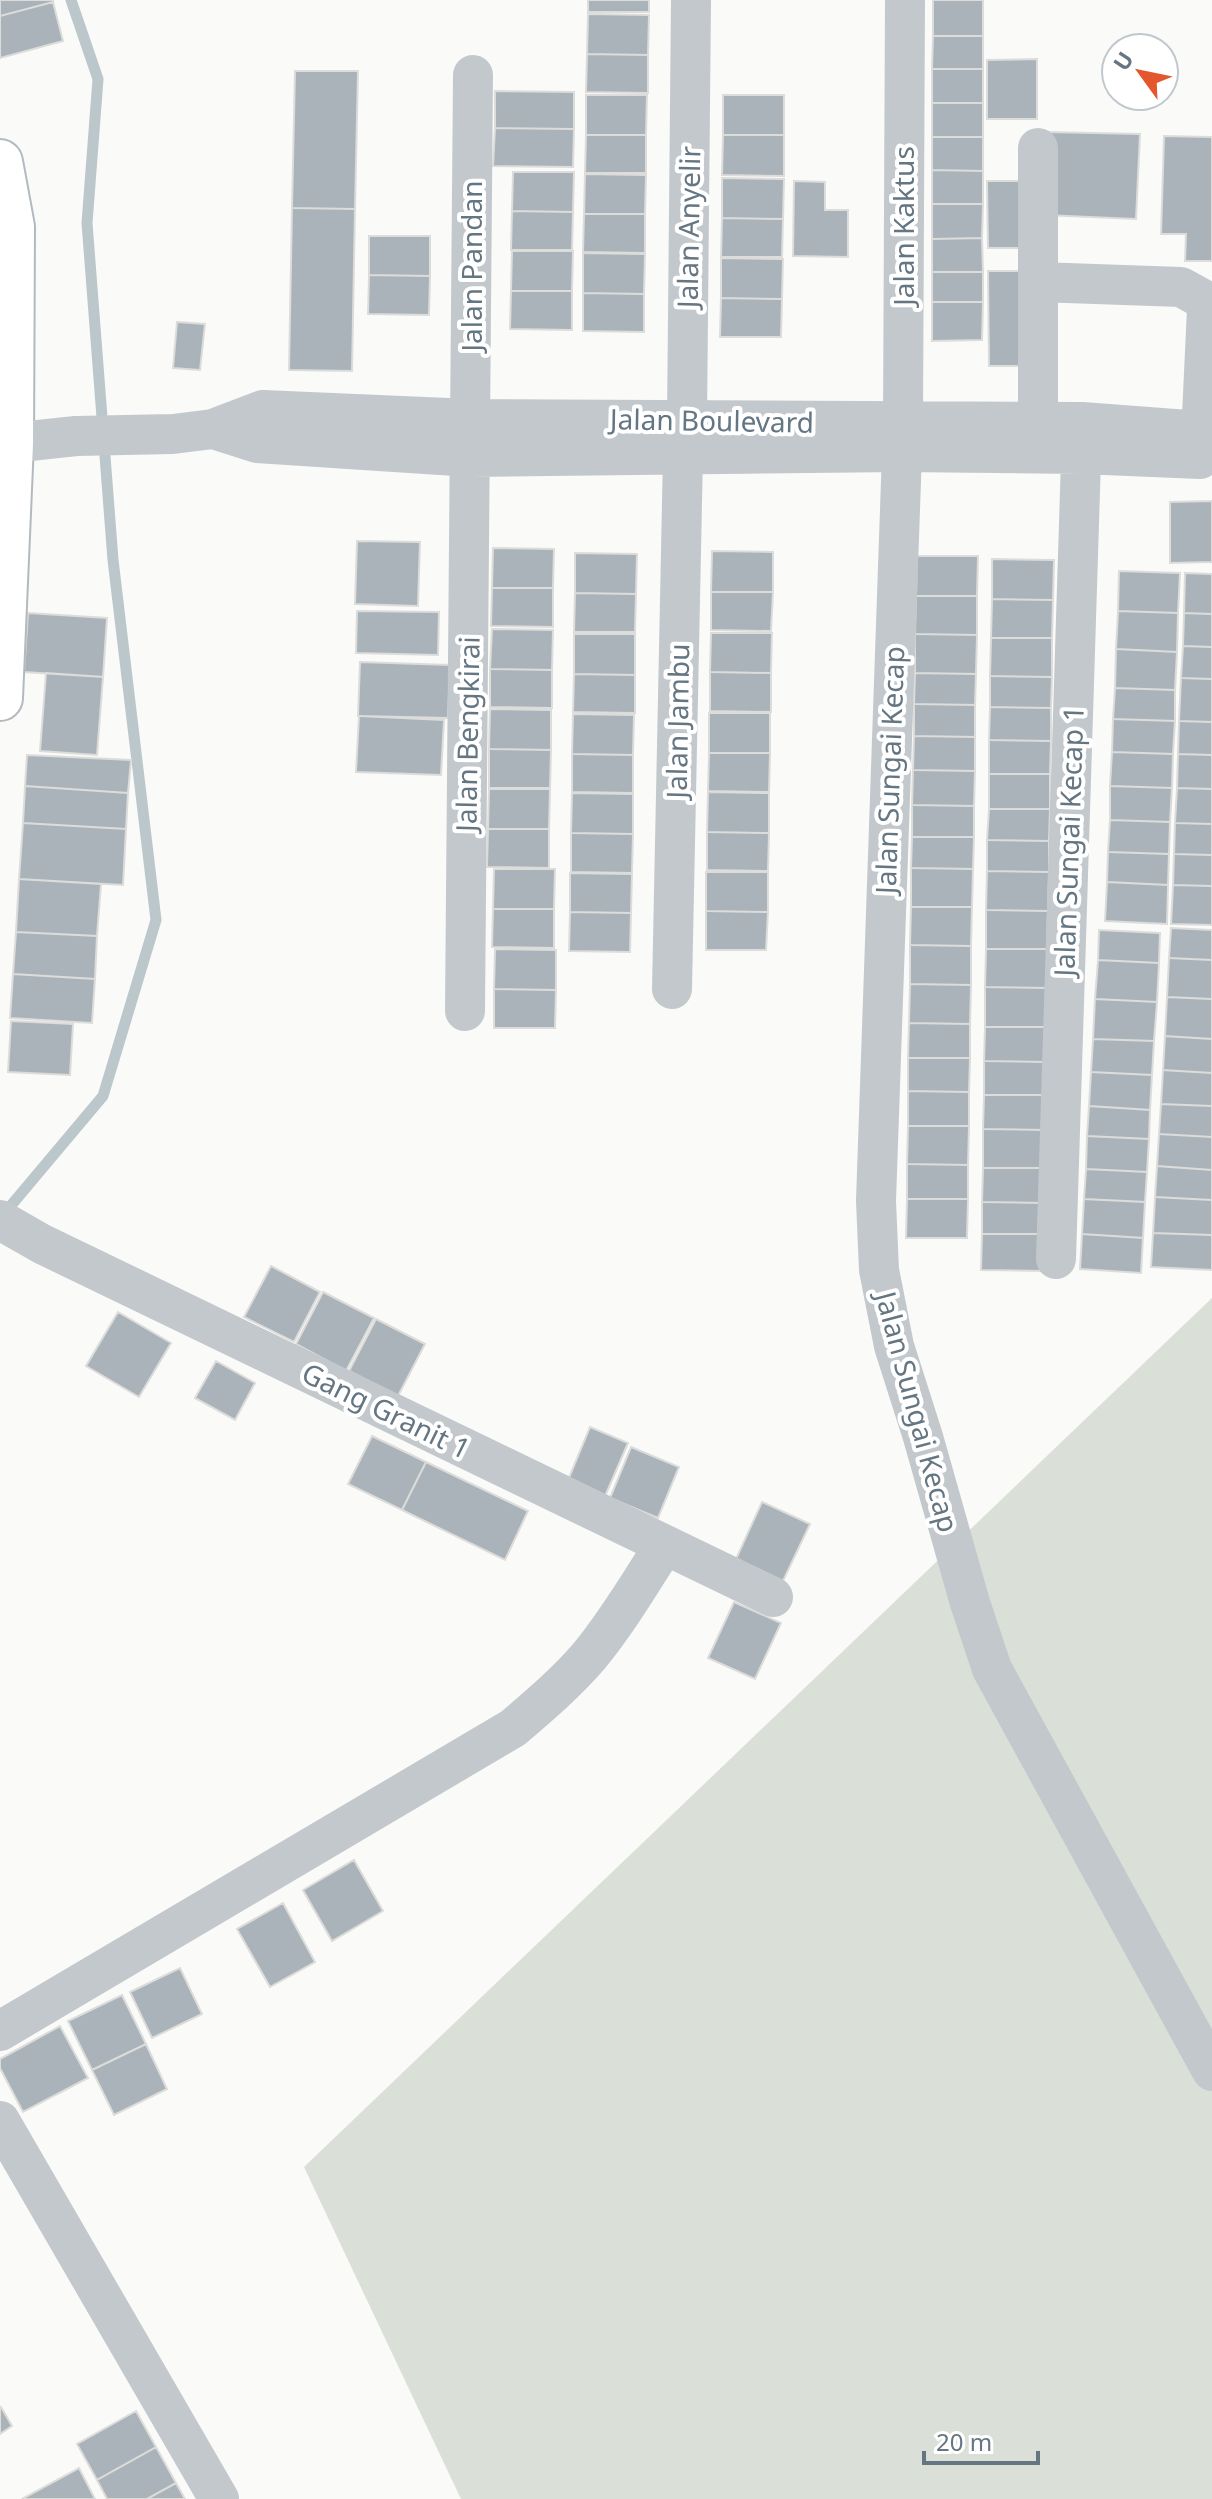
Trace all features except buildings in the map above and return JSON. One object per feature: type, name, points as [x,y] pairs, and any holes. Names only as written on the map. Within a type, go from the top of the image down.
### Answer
[{"type":"street","name":"Jalan Anyelir","points":[[685,437],[691,0]]},
{"type":"street","name":"Jalan Kaktus","points":[[902,437],[905,0]]},
{"type":"street","name":"Jalan Pandan","points":[[471,438],[473,75]]},
{"type":"street","points":[[1038,148],[1038,422]]},
{"type":"street","points":[[0,162],[6,227],[11,443],[0,698]]},
{"type":"street","points":[[1038,282],[1181,287],[1201,298],[1207,309],[1206,445]]},
{"type":"street","name":"Jalan Boulevard","points":[[11,443],[76,436],[173,434],[213,429],[263,410],[471,438],[1081,438],[1206,445]]},
{"type":"street","name":"Jalan Boulevard","points":[[902,437],[1038,422],[1081,438]]},
{"type":"street","name":"Jalan Jambu","points":[[672,989],[685,437]]},
{"type":"street","name":"Jalan Sungai Kecap","points":[[902,437],[876,1201],[879,1270],[894,1346],[992,1669],[1212,2071]]},
{"type":"street","name":"Jalan Bengkirai","points":[[465,1011],[471,438]]},
{"type":"street","name":"Jalan Sungai Kecap 1","points":[[1056,1259],[1081,438]]},
{"type":"street","name":"Gang Granit 1","points":[[0,1220],[42,1244],[773,1597]]},
{"type":"street","points":[[0,2031],[513,1728],[553,1694],[590,1656],[664,1546]]},
{"type":"street","points":[[0,2121],[219,2499]]},
{"type":"shaded area","points":[[1212,1298],[1212,2499],[461,2499],[304,2167]]},
{"type":"waterway","points":[[3,1215],[103,1096],[156,920],[113,560],[87,223],[98,79],[71,0]]}]
